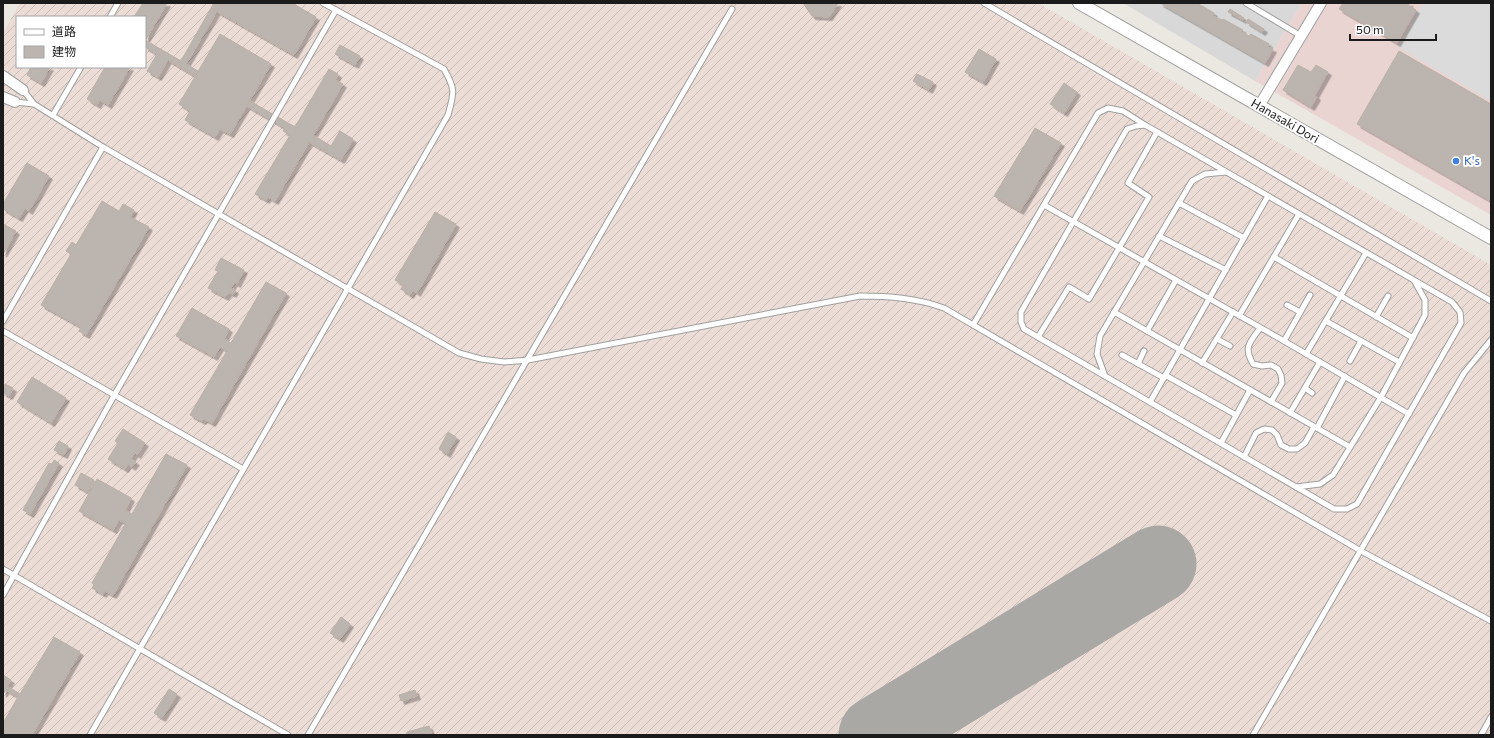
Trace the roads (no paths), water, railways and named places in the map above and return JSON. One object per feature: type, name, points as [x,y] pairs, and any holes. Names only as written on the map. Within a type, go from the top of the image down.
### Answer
[{"type":"street","name":"Hanasaki Dori","points":[[1080,3],[1491,238]]},
{"type":"street","points":[[1259,106],[1321,3]]},
{"type":"street","points":[[3,76],[23,90]]},
{"type":"street","points":[[3,97],[15,102]]},
{"type":"lane","points":[[111,16],[118,3]]},
{"type":"lane","points":[[90,735],[448,115],[453,97],[452,83],[444,69],[323,3]]},
{"type":"lane","points":[[984,3],[1491,301]]},
{"type":"lane","points":[[1246,3],[1301,36]]},
{"type":"lane","points":[[308,735],[732,9]]},
{"type":"lane","points":[[3,595],[115,394],[336,10]]},
{"type":"lane","points":[[53,115],[80,68]]},
{"type":"lane","points":[[23,90],[34,104],[104,147],[459,353],[481,359],[504,362],[528,360],[860,296],[893,297],[927,302],[944,308],[1361,551],[1491,621]]},
{"type":"lane","points":[[15,102],[34,104]]},
{"type":"lane","points":[[973,325],[1098,113],[1108,108],[1123,111],[1414,282],[1452,302],[1460,312],[1461,323],[1357,504],[1347,509],[1334,509],[1024,329],[1021,322],[1021,312],[1127,129],[1145,125]]},
{"type":"lane","points":[[1038,337],[1069,287],[1089,298],[1149,197],[1128,183],[1158,132]]},
{"type":"lane","points":[[3,322],[104,147]]},
{"type":"lane","points":[[1105,376],[1097,354],[1100,336],[1114,312],[1192,181],[1205,174],[1226,172]]},
{"type":"lane","points":[[1150,402],[1268,196]]},
{"type":"lane","points":[[1179,203],[1244,238]]},
{"type":"lane","points":[[1044,205],[1284,341],[1409,414]]},
{"type":"lane","points":[[1239,316],[1299,214]]},
{"type":"lane","points":[[1160,236],[1226,270]]},
{"type":"lane","points":[[1306,354],[1366,253]]},
{"type":"lane","points":[[1274,258],[1413,338]]},
{"type":"lane","points":[[1147,331],[1176,280]]},
{"type":"lane","points":[[1296,487],[1320,484],[1333,475],[1380,397],[1425,315],[1425,300],[1414,282]]},
{"type":"lane","points":[[1284,341],[1310,294]]},
{"type":"lane","points":[[1376,317],[1388,296]]},
{"type":"lane","points":[[1287,305],[1300,312]]},
{"type":"lane","points":[[1114,312],[1350,447]]},
{"type":"lane","points":[[1202,363],[1233,312]]},
{"type":"lane","points":[[1326,321],[1399,362]]},
{"type":"lane","points":[[1260,328],[1249,345],[1248,354],[1252,364],[1262,366],[1271,365],[1278,369],[1281,375],[1282,383],[1271,402]]},
{"type":"lane","points":[[3,331],[115,394],[243,469]]},
{"type":"lane","points":[[1217,339],[1230,346]]},
{"type":"lane","points":[[1253,735],[1464,373],[1491,340]]},
{"type":"lane","points":[[1350,360],[1361,341]]},
{"type":"lane","points":[[1138,364],[1144,351]]},
{"type":"lane","points":[[1122,355],[1236,415]]},
{"type":"lane","points":[[1290,413],[1320,362]]},
{"type":"lane","points":[[1244,457],[1256,433],[1264,429],[1272,430],[1278,435],[1281,445],[1289,450],[1298,449],[1305,443],[1345,376]]},
{"type":"lane","points":[[1305,388],[1312,393]]},
{"type":"lane","points":[[1221,443],[1250,390]]},
{"type":"lane","points":[[3,570],[288,735]]},
{"type":"lane","points":[[1481,735],[1491,718]]},
{"type":"place","name":"K's","points":[[1456,161]]}]
